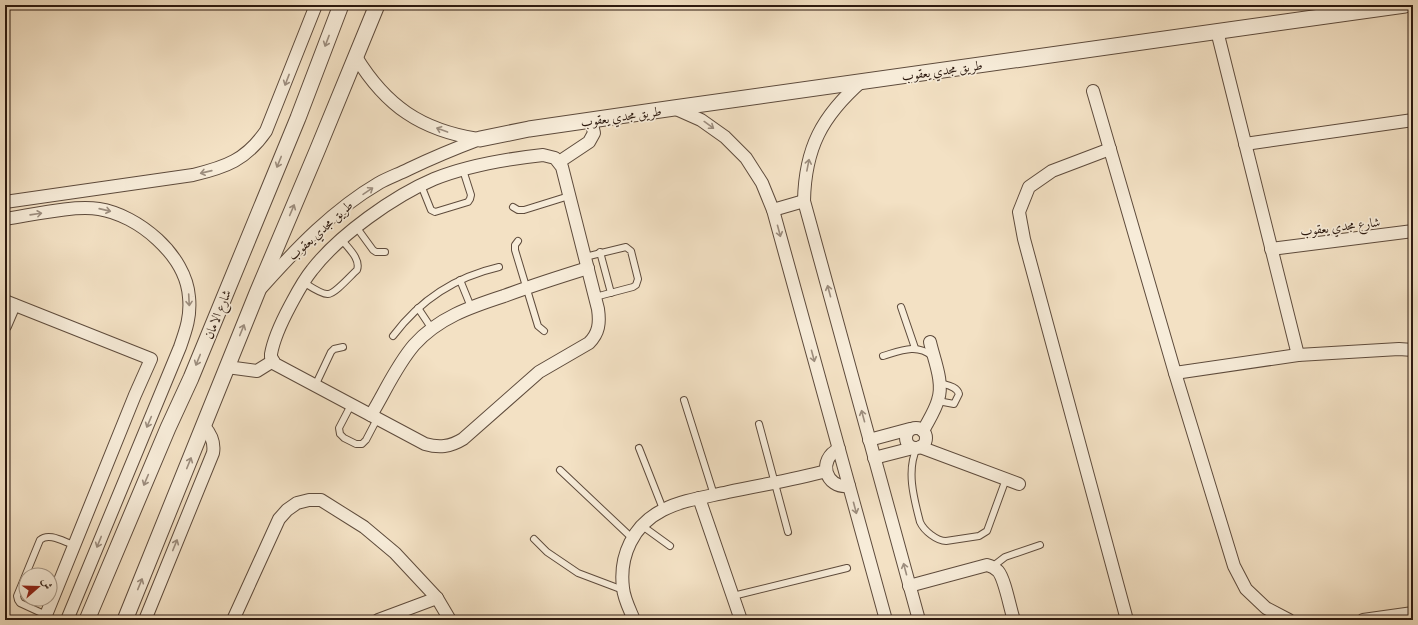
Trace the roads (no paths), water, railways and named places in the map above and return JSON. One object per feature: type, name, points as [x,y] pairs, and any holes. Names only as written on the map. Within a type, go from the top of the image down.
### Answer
[{"type":"street","points":[[5,202],[193,175],[217,169],[240,159],[259,142],[266,131],[316,5]]},
{"type":"street","name":"شارع الامان","points":[[87,620],[168,428],[191,378],[298,118],[341,5]]},
{"type":"street","points":[[125,620],[257,293],[377,5]]},
{"type":"street","name":"طريق مجدي يعقوب","points":[[257,293],[294,252],[322,225],[349,203],[379,183],[480,139],[529,129],[591,120],[1217,30],[1405,5]]},
{"type":"street","points":[[1217,30],[1298,355]]},
{"type":"street","name":"طريق مجدي يعقوب","points":[[356,57],[378,88],[392,102],[407,113],[442,131],[480,139]]},
{"type":"street","points":[[862,81],[829,115],[818,135],[809,157],[805,180],[804,201],[919,620]]},
{"type":"street","points":[[1093,91],[1175,373],[1234,566],[1246,589],[1266,608],[1288,620]]},
{"type":"street","points":[[674,108],[701,120],[725,137],[746,158],[762,183],[773,210],[886,620]]},
{"type":"street","points":[[559,162],[589,142],[594,133],[591,120]]},
{"type":"street","points":[[1245,144],[1413,120]]},
{"type":"street","points":[[1110,149],[1052,171],[1046,175],[1029,187],[1018,212],[1026,247],[1127,620]]},
{"type":"street","points":[[543,155],[555,158],[559,162],[562,167],[595,297],[599,319],[597,332],[589,343],[539,372],[482,423],[457,442],[444,446],[431,446],[275,364],[271,354],[277,332],[285,314],[303,282],[322,258],[342,240],[392,202],[434,179],[463,170],[510,158],[543,155]]},
{"type":"street","points":[[773,210],[804,201]]},
{"type":"street","points":[[5,219],[90,208],[114,212],[128,218],[142,227],[171,254],[183,275],[189,296],[188,322],[180,348],[67,620]]},
{"type":"street","name":"شارع مجدي يعقوب","points":[[1271,249],[1413,231]]},
{"type":"street","points":[[374,417],[400,364],[414,345],[432,329],[457,313],[526,288],[586,262]]},
{"type":"street","points":[[5,326],[9,303],[151,359],[45,617]]},
{"type":"street","points":[[923,431],[938,401],[940,383],[930,342]]},
{"type":"street","points":[[1175,373],[1298,355],[1398,349],[1413,350]]},
{"type":"street","points":[[227,367],[257,371],[273,361]]},
{"type":"street","points":[[145,620],[213,453],[214,448],[211,436],[204,426]]},
{"type":"street","points":[[869,440],[917,428],[923,431],[926,438],[925,441],[917,447],[874,458]]},
{"type":"street","points":[[910,429],[907,432],[906,440],[910,446],[917,447],[1019,484]]},
{"type":"street","points":[[839,449],[828,457],[826,462],[827,475],[833,482],[840,486],[849,486]]},
{"type":"street","points":[[634,620],[623,590],[622,571],[625,553],[632,538],[641,525],[652,516],[664,509],[699,498],[826,471]]},
{"type":"street","points":[[699,498],[741,620]]},
{"type":"street","points":[[233,620],[279,519],[287,510],[297,503],[309,500],[321,500],[364,527],[395,553],[437,598],[450,620]]},
{"type":"street","points":[[910,586],[987,565],[998,572],[1001,578],[1014,620]]},
{"type":"street","points":[[378,620],[437,598]]},
{"type":"street","points":[[1363,620],[1413,613]]},
{"type":"lane","points":[[421,185],[431,210],[435,212],[468,202],[471,195],[463,170]]},
{"type":"lane","points":[[513,207],[518,210],[524,210],[569,196]]},
{"type":"lane","points":[[357,228],[373,250],[376,252],[385,252]]},
{"type":"lane","points":[[303,282],[329,294],[334,292],[357,270],[357,260],[342,240]]},
{"type":"lane","points":[[518,241],[515,245],[515,250],[538,326],[544,331]]},
{"type":"lane","points":[[586,262],[600,252],[622,246],[629,248],[638,279],[638,282],[633,287],[595,297]]},
{"type":"lane","points":[[600,252],[610,293]]},
{"type":"lane","points":[[393,336],[418,308],[438,292],[460,280],[486,270],[499,267]]},
{"type":"lane","points":[[460,280],[471,307]]},
{"type":"lane","points":[[901,307],[915,348]]},
{"type":"lane","points":[[418,308],[432,329]]},
{"type":"lane","points":[[315,386],[331,352],[334,349],[342,348]]},
{"type":"lane","points":[[883,356],[915,348],[925,351],[934,357]]},
{"type":"lane","points":[[938,401],[954,404],[959,394],[957,389],[940,383]]},
{"type":"lane","points":[[684,400],[714,495]]},
{"type":"lane","points":[[351,405],[339,428],[340,434],[344,438],[356,444],[362,444],[366,440],[374,417]]},
{"type":"lane","points":[[759,424],[788,532]]},
{"type":"lane","points":[[917,447],[912,461],[911,474],[920,522],[923,528],[941,541],[979,536],[987,532],[1006,479]]},
{"type":"lane","points":[[639,448],[664,509]]},
{"type":"lane","points":[[560,470],[632,538]]},
{"type":"lane","points":[[641,525],[670,546]]},
{"type":"lane","points":[[45,617],[20,603],[17,596],[40,540],[44,536],[50,536],[74,546]]},
{"type":"lane","points":[[534,539],[547,552],[578,573],[623,590]]},
{"type":"lane","points":[[992,567],[1005,557],[1040,545]]},
{"type":"lane","points":[[733,596],[847,568]]}]
